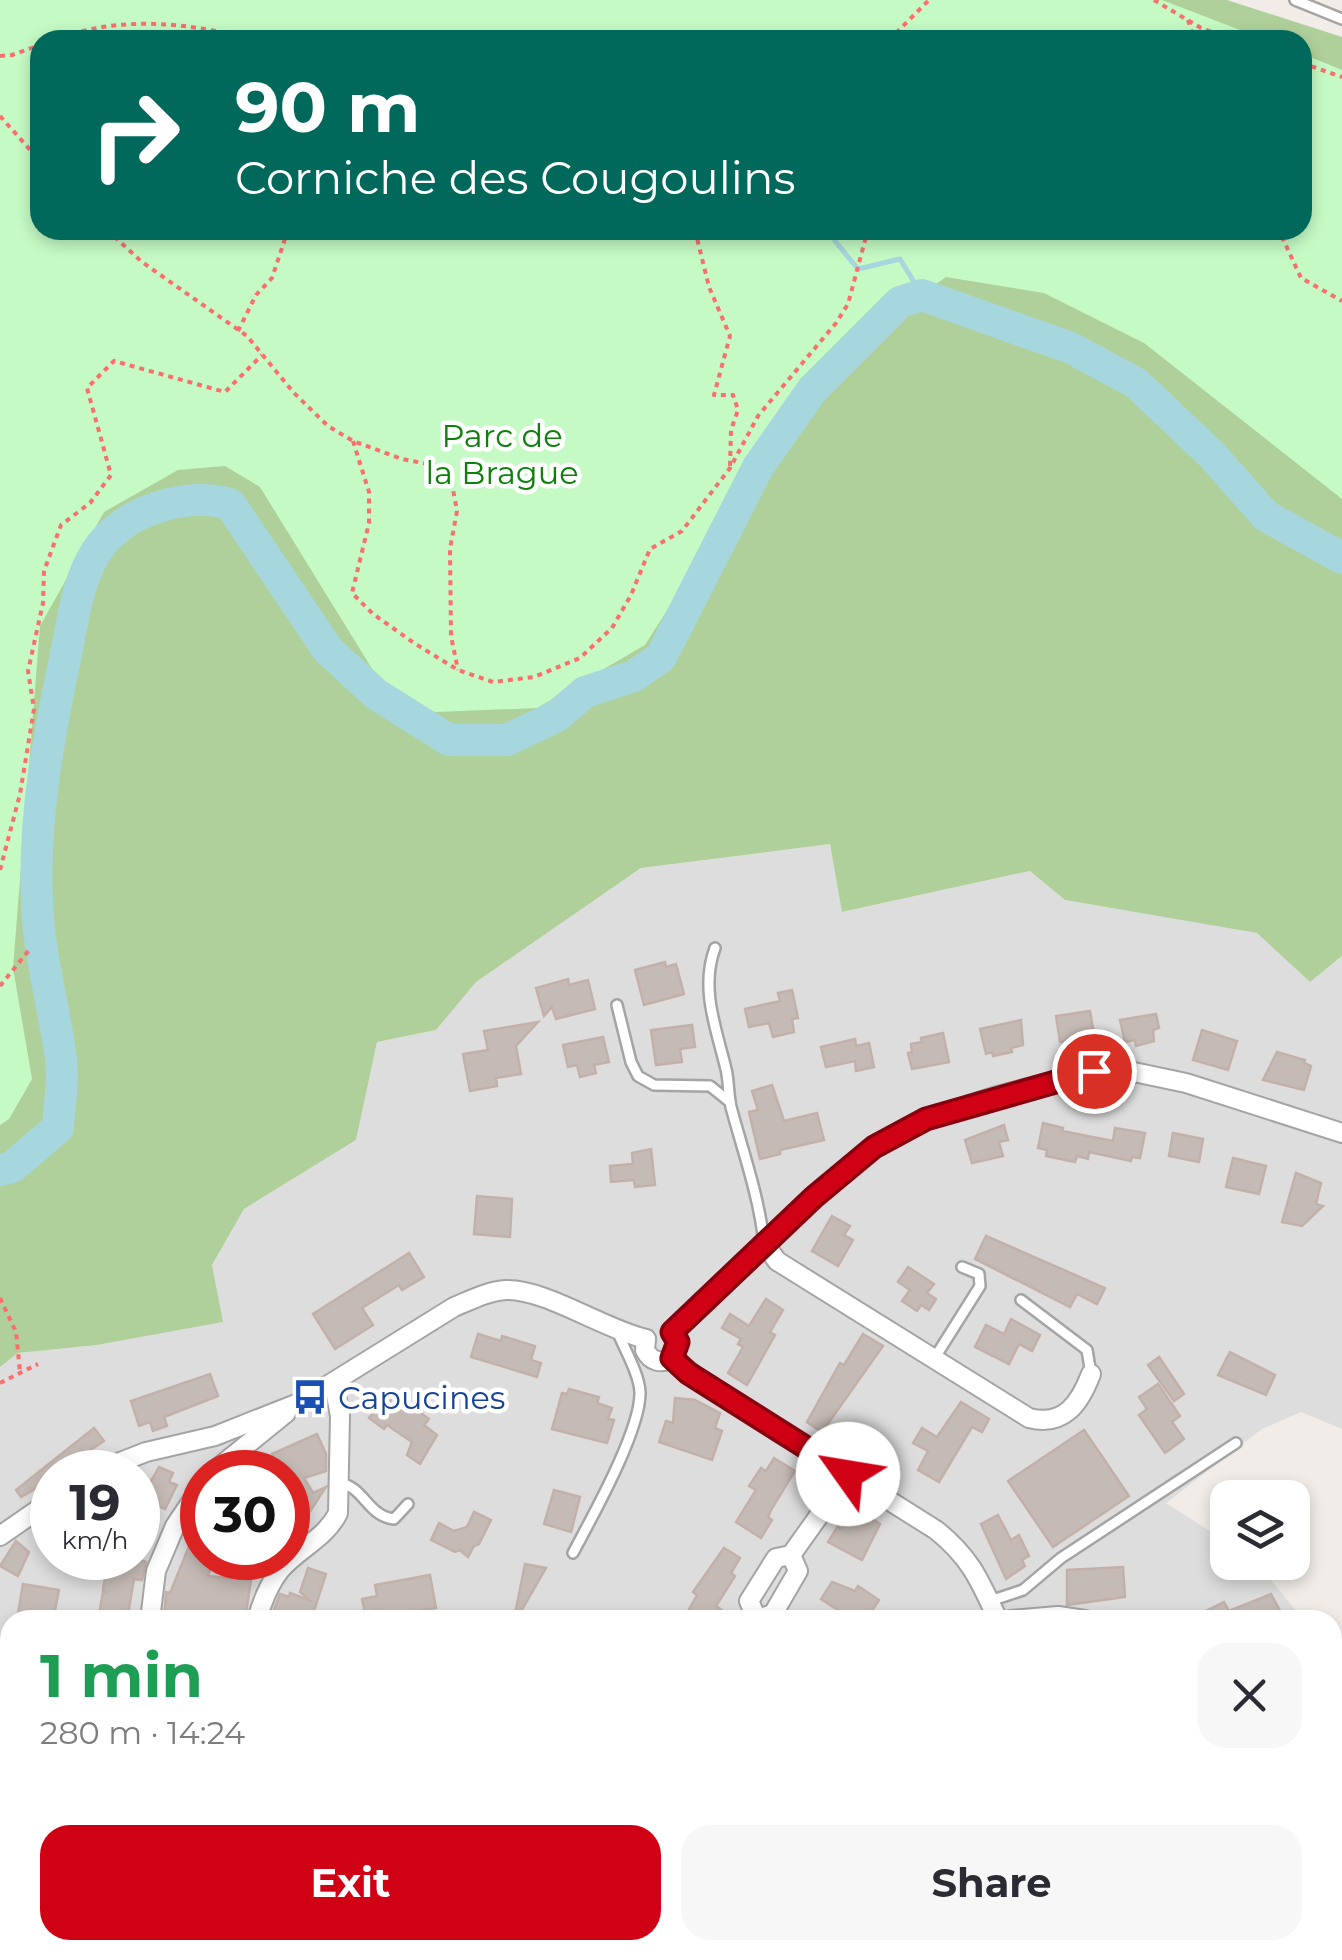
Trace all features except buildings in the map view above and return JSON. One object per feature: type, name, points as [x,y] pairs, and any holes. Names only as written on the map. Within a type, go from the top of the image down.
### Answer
[{"type":"street","points":[[672,1332],[764,1242],[874,1147],[926,1119],[1094,1071],[1128,1071],[1186,1083],[1342,1133]]},
{"type":"street","points":[[764,1242],[777,1261],[1029,1418],[1045,1422],[1060,1416],[1081,1399],[1091,1374]]},
{"type":"street","points":[[235,1450],[260,1426],[454,1307],[481,1296],[504,1290],[529,1292],[618,1332],[646,1340]]},
{"type":"street","points":[[657,1329],[672,1332],[678,1342],[672,1358],[662,1362],[652,1359],[645,1350],[646,1340],[657,1329]]},
{"type":"street","points":[[672,1358],[708,1387],[936,1530],[961,1550],[979,1575],[994,1610]]},
{"type":"street","points":[[259,1610],[280,1570],[332,1524],[338,1514],[340,1416],[334,1384]]},
{"type":"street","points":[[160,1450],[260,1426]]},
{"type":"street","points":[[752,1610],[749,1601],[776,1558],[791,1555],[848,1474]]},
{"type":"street","points":[[0,1536],[30,1515]]},
{"type":"street","points":[[151,1610],[156,1571],[180,1519]]},
{"type":"street","points":[[776,1610],[798,1571],[791,1555]]},
{"type":"lane","points":[[1295,0],[1342,19]]},
{"type":"lane","points":[[715,948],[708,967],[709,1003],[730,1102],[760,1210],[764,1242]]},
{"type":"lane","points":[[617,1005],[638,1076],[654,1085],[710,1086],[730,1102]]},
{"type":"lane","points":[[934,1359],[980,1286],[979,1274],[962,1266]]},
{"type":"lane","points":[[1021,1300],[1088,1350],[1091,1374]]},
{"type":"lane","points":[[573,1552],[610,1482],[638,1408],[640,1389],[618,1332]]},
{"type":"lane","points":[[990,1601],[1023,1590],[1061,1558],[1236,1442]]},
{"type":"lane","points":[[339,1483],[352,1485],[366,1506],[382,1517],[394,1519],[408,1504]]},
{"type":"path","points":[[899,30],[928,0]]},
{"type":"path","points":[[1154,0],[1210,30]]},
{"type":"path","points":[[1188,20],[1191,30]]},
{"type":"path","points":[[83,30],[143,22],[192,24],[215,30]]},
{"type":"path","points":[[0,56],[30,49]]},
{"type":"path","points":[[1312,67],[1342,76]]},
{"type":"path","points":[[0,116],[30,150]]},
{"type":"path","points":[[118,240],[142,262],[238,330],[328,426],[402,460],[449,468],[456,511],[450,549],[452,636],[458,670]]},
{"type":"path","points":[[238,330],[256,295],[272,278],[285,240]]},
{"type":"path","points":[[698,240],[709,286],[730,336],[714,396],[732,395],[738,410],[730,430],[730,468]]},
{"type":"path","points":[[353,440],[369,492],[369,523],[352,593],[373,614],[458,670],[493,682],[534,677],[580,658],[612,628],[632,595],[650,549],[682,531],[730,468],[758,416],[848,304],[865,240]]},
{"type":"path","points":[[1284,240],[1301,278],[1342,301]]},
{"type":"path","points":[[0,870],[20,794],[34,709],[28,671],[43,603],[44,571],[61,525],[90,503],[111,475],[87,388],[114,361],[225,392],[262,355]]},
{"type":"path","points":[[0,986],[30,950]]},
{"type":"path","points":[[0,1298],[16,1332],[20,1372]]},
{"type":"path","points":[[0,1383],[38,1364]]},
{"type":"shaded area","points":[[830,844],[843,912],[1030,871],[1065,900],[1258,933],[1310,982],[1342,956],[1342,1429],[1301,1412],[1262,1429],[1166,1503],[1210,1531],[1210,1580],[1271,1580],[1295,1610],[0,1610],[0,1367],[18,1353],[97,1345],[222,1322],[212,1265],[244,1209],[356,1140],[377,1042],[436,1030],[476,982],[641,868]]},
{"type":"green space","points":[[0,0],[1227,0],[1342,37],[1342,956],[1310,982],[1257,933],[1065,900],[1030,871],[842,912],[830,844],[641,868],[476,982],[436,1030],[377,1042],[356,1140],[244,1209],[212,1265],[223,1322],[97,1345],[18,1353],[0,1367]]},
{"type":"green space","name":"Parc de la Brague","points":[[0,0],[1162,0],[1240,30],[30,30],[30,240],[1312,240],[1312,58],[1342,70],[1342,499],[1144,343],[1044,293],[946,277],[827,360],[645,645],[537,708],[435,712],[387,693],[260,487],[225,466],[178,470],[104,512],[40,626],[13,968],[32,1079],[9,1119],[0,1125]]},
{"type":"waterway","points":[[835,240],[858,269],[900,259],[922,295]]},
{"type":"waterway","points":[[0,1170],[12,1167],[58,1128],[61,1059],[37,902],[37,839],[44,777],[84,576],[107,538],[138,515],[194,500],[230,504],[328,650],[376,694],[449,740],[507,740],[557,716],[585,692],[634,676],[661,657],[758,467],[812,390],[900,302],[922,295],[1071,348],[1136,383],[1212,455],[1266,516],[1342,558]]},
{"type":"place","name":"Capucines","points":[[310,1397]]},
{"type":"route","points":[[848,1474],[688,1373],[672,1358],[678,1348],[672,1332],[764,1242],[874,1147],[926,1119],[1094,1071]]}]
